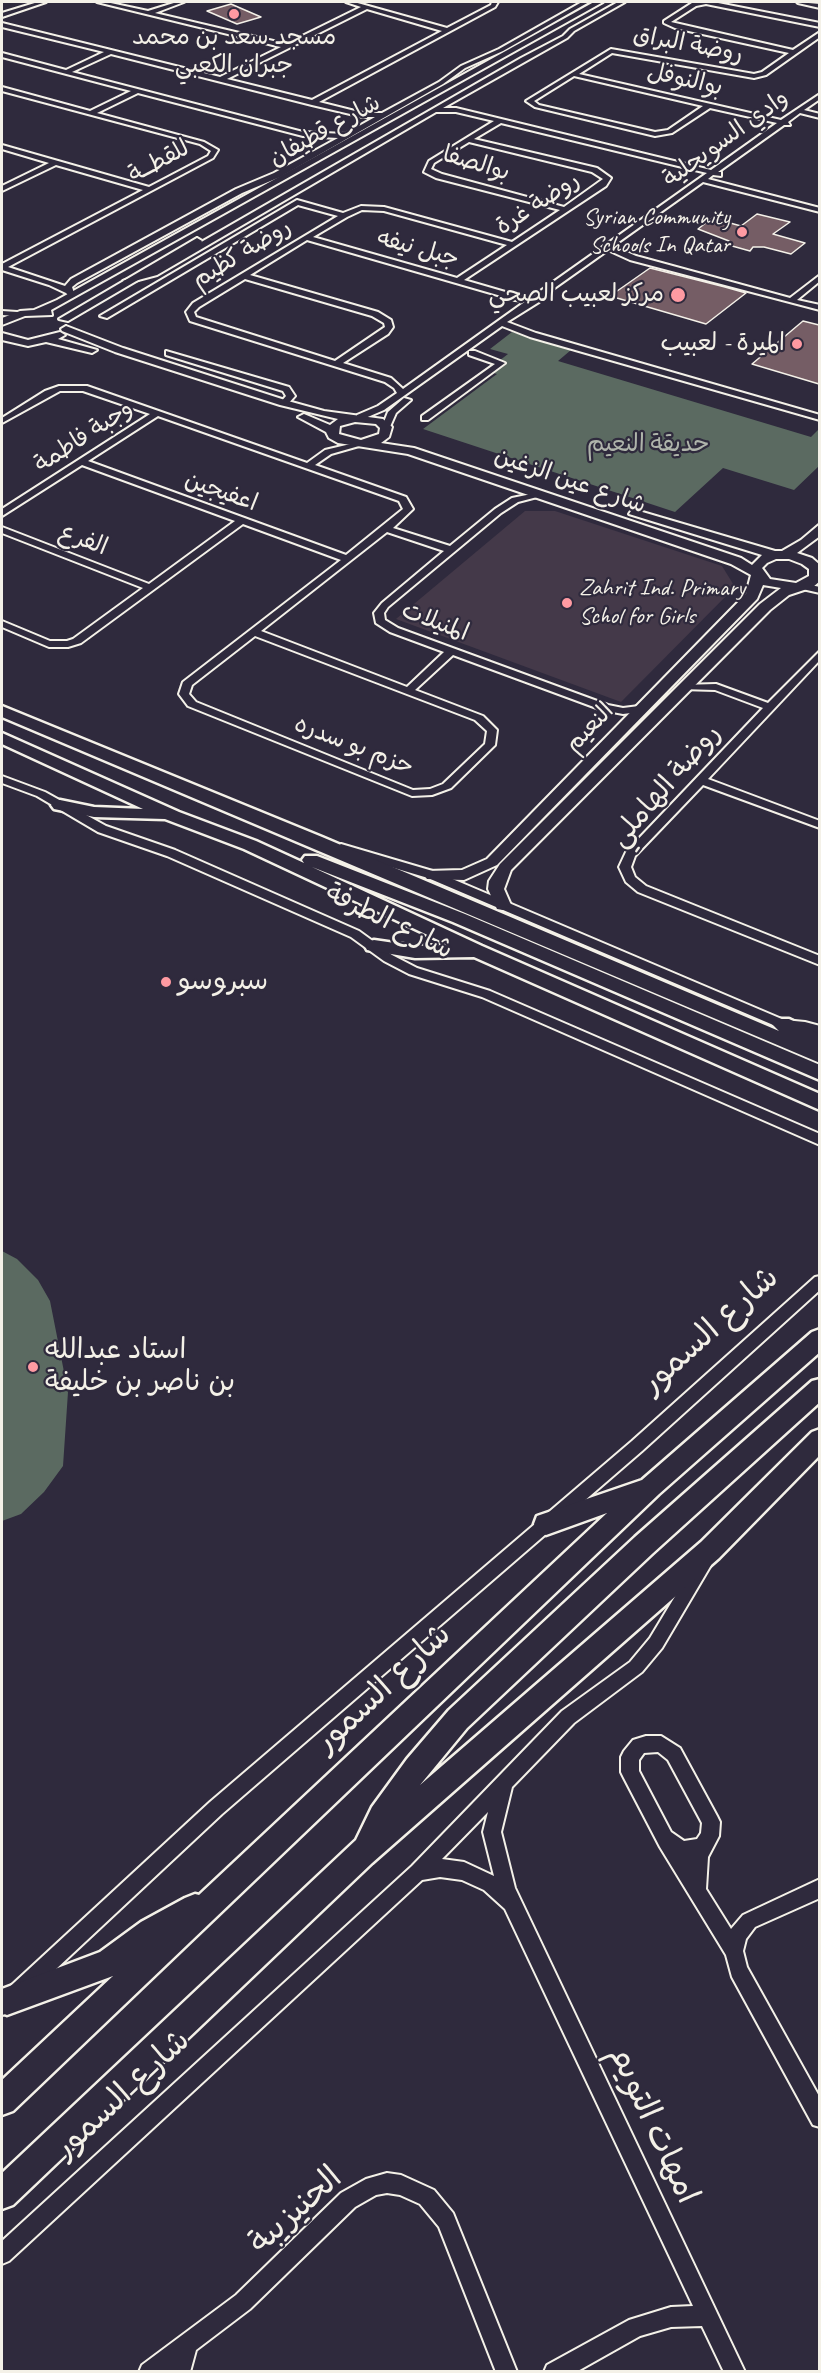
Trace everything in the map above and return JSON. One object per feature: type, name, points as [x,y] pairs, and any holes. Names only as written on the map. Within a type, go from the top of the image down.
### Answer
[{"type":"main road","name":"شارع الطرفة","points":[[2,711],[316,841],[819,1056]]},
{"type":"main road","name":"شارع الطرفة","points":[[2,738],[173,816],[250,845],[475,950],[819,1103]]},
{"type":"main road","points":[[60,805],[94,812],[173,816]]},
{"type":"main road","points":[[250,845],[327,866],[459,918],[819,1073]]},
{"type":"main road","points":[[374,946],[415,952],[475,950]]},
{"type":"main road","points":[[782,1024],[819,1043]]},
{"type":"main road","name":"شارع السمور","points":[[2,2100],[651,1487],[819,1338]]},
{"type":"main road","points":[[362,1853],[382,1816],[416,1768],[458,1719],[636,1552],[819,1388]]},
{"type":"main road","name":"شارع السمور","points":[[2,2194],[362,1853],[710,1550],[819,1439]]},
{"type":"main road","points":[[546,1524],[651,1487]]},
{"type":"main road","points":[[4,2003],[97,1969],[171,1920],[212,1900]]},
{"type":"street","points":[[2,15],[43,2]]},
{"type":"street","points":[[100,2],[285,46]]},
{"type":"street","points":[[148,13],[181,2]]},
{"type":"street","points":[[349,2],[446,30]]},
{"type":"street","points":[[312,103],[493,6],[495,2]]},
{"type":"street","name":"شارع قطيفان","points":[[38,312],[70,290],[87,274],[253,185],[329,150],[350,134],[448,79],[464,67],[501,50],[582,2]]},
{"type":"street","name":"شارع قطيفان","points":[[70,290],[153,251],[249,198],[329,150],[599,2]]},
{"type":"street","name":"شارع قطيفان","points":[[50,340],[65,324],[127,281],[611,2]]},
{"type":"street","name":"شارع قطيفان","points":[[127,281],[154,273],[622,2]]},
{"type":"street","points":[[794,52],[675,26],[666,22],[692,4],[706,2],[819,26]]},
{"type":"street","points":[[800,2],[819,6]]},
{"type":"street","points":[[222,79],[366,7]]},
{"type":"street","points":[[2,25],[363,115],[385,115]]},
{"type":"street","points":[[543,41],[572,30]]},
{"type":"street","name":"روضة البراق","points":[[710,105],[670,132],[660,134],[529,102],[530,98],[608,52],[616,50],[754,76],[764,74],[819,34]]},
{"type":"street","points":[[66,72],[110,52]]},
{"type":"street","points":[[2,55],[303,134],[318,139],[329,150]]},
{"type":"street","points":[[448,79],[482,66]]},
{"type":"street","name":"بوالنوفل","points":[[572,74],[786,123]]},
{"type":"street","name":"للقطــة","points":[[2,89],[209,145],[215,150],[211,157],[3,267]]},
{"type":"street","points":[[91,113],[136,91]]},
{"type":"street","name":"وادي السويحلية","points":[[802,112],[819,96]]},
{"type":"street","name":"وادي السويحلية","points":[[357,417],[381,408],[420,379],[503,326],[786,123],[819,102]]},
{"type":"street","name":"بوالصفا","points":[[448,103],[456,110]]},
{"type":"street","name":"بوالصفا","points":[[435,111],[456,110],[500,121],[819,208]]},
{"type":"street","points":[[802,112],[819,117]]},
{"type":"street","points":[[363,115],[372,122]]},
{"type":"street","name":"بوالصفا","points":[[500,121],[431,162],[427,170],[439,177],[566,209]]},
{"type":"street","points":[[303,134],[325,137],[350,134]]},
{"type":"street","name":"روضة غرة","points":[[458,281],[603,184],[607,178],[605,175],[469,140]]},
{"type":"street","points":[[2,147],[149,189]]},
{"type":"street","points":[[2,189],[55,162]]},
{"type":"street","points":[[249,198],[253,185]]},
{"type":"street","points":[[104,316],[297,202],[344,215]]},
{"type":"street","name":"روضة كظيم","points":[[401,393],[393,383],[382,378],[199,321],[190,315],[192,308],[344,215],[361,208],[379,208],[512,244]]},
{"type":"street","name":"جبل نيفه","points":[[307,238],[535,303]]},
{"type":"street","points":[[612,248],[633,258],[819,308]]},
{"type":"street","points":[[87,274],[107,270],[135,255],[153,251]]},
{"type":"street","name":"للقطــة","points":[[3,267],[70,290]]},
{"type":"street","points":[[244,276],[375,314],[388,322],[389,327],[385,332],[336,364]]},
{"type":"street","points":[[795,301],[819,277]]},
{"type":"street","points":[[795,301],[819,284]]},
{"type":"street","points":[[2,313],[53,314],[65,324],[102,344],[284,403],[323,414],[357,417]]},
{"type":"street","points":[[2,322],[17,314]]},
{"type":"street","points":[[503,326],[819,418]]},
{"type":"street","name":"وادي السويحلية","points":[[386,429],[388,417],[397,407],[472,353],[503,326]]},
{"type":"street","points":[[2,336],[24,343]]},
{"type":"street","points":[[7,351],[24,343],[50,340],[89,349],[296,414],[332,433]]},
{"type":"street","points":[[169,353],[286,389],[291,396],[284,403]]},
{"type":"street","points":[[425,418],[501,363],[472,353]]},
{"type":"street","name":"روضة كظيم","points":[[382,378],[405,381],[420,379]]},
{"type":"street","name":"حزم بو سدره","points":[[2,421],[48,393],[84,388],[403,499],[408,508],[387,529],[187,684],[184,689],[186,699],[400,789],[419,793],[447,786],[490,745],[492,730],[479,718],[255,632]]},
{"type":"street","name":"وجبة فاطمة","points":[[2,513],[157,413]]},
{"type":"street","points":[[328,452],[332,433],[341,421],[357,417]]},
{"type":"street","name":"شارع عين الزغين","points":[[357,417],[373,419],[412,444],[780,555],[802,559],[816,568]]},
{"type":"street","points":[[310,465],[328,452],[378,440],[386,429]]},
{"type":"street","name":"شارع عين الزغين","points":[[332,433],[342,441],[404,449],[736,561],[773,585],[798,587]]},
{"type":"street","name":"اعفيجين","points":[[81,462],[348,559]]},
{"type":"street","name":"المنيلات","points":[[538,494],[508,503],[382,609],[379,617],[388,627],[577,697],[617,711],[639,709]]},
{"type":"street","points":[[2,624],[49,644],[68,644],[77,641],[241,521]]},
{"type":"street","points":[[757,573],[758,563],[805,543],[819,528]]},
{"type":"street","points":[[387,529],[451,550]]},
{"type":"street","name":"الفرع","points":[[2,530],[150,588]]},
{"type":"street","points":[[798,587],[813,581],[817,573],[819,552]]},
{"type":"street","name":"النعيم","points":[[432,875],[464,875],[492,862],[639,709],[752,596],[757,573]]},
{"type":"street","points":[[798,587],[819,590]]},
{"type":"street","name":"النعيم","points":[[503,906],[496,889],[497,881],[505,867],[765,607],[784,592],[798,587]]},
{"type":"street","points":[[408,691],[451,651]]},
{"type":"street","name":"روضة الهاملي","points":[[819,654],[630,855],[625,867],[627,875],[642,889],[819,961]]},
{"type":"street","points":[[702,670],[705,677],[716,687]]},
{"type":"street","points":[[685,687],[716,687]]},
{"type":"street","name":"روضة الهاملي","points":[[716,687],[768,706]]},
{"type":"street","name":"شارع الطرفة","points":[[2,779],[60,805],[102,829],[171,853],[355,934],[388,958],[407,968],[486,994],[819,1140]]},
{"type":"street","points":[[701,780],[819,825]]},
{"type":"street","name":"شارع الطرفة","points":[[316,841],[432,875],[782,1024],[805,1026],[819,1031]]},
{"type":"street","name":"شارع السمور","points":[[4,2003],[216,1808],[637,1446],[819,1281]]},
{"type":"street","name":"شارع السمور","points":[[2,2254],[418,1872],[568,1717],[624,1678],[647,1656],[710,1550]]},
{"type":"street","points":[[665,1838],[682,1850],[702,1847],[707,1842],[711,1829],[707,1815],[674,1754],[662,1744],[646,1744],[639,1746],[630,1757],[630,1772],[665,1838],[682,1870],[697,1890],[734,1951],[739,1970],[819,2118]]},
{"type":"street","name":"امهات التويم","points":[[506,1779],[497,1804],[492,1832],[501,1875],[513,1905],[735,2372]]},
{"type":"street","points":[[697,1890],[702,1847]]},
{"type":"street","name":"امهات التويم","points":[[418,1872],[440,1868],[464,1871],[490,1884],[513,1905]]},
{"type":"street","points":[[734,1951],[738,1934],[749,1921],[819,1888]]},
{"type":"street","name":"الحنيزيبة","points":[[149,2372],[243,2302],[348,2200],[373,2186],[401,2184],[427,2197],[446,2220],[507,2372]]},
{"type":"street","points":[[554,2372],[636,2327],[671,2317],[708,2314]]},
{"type":"street","points":[[179,2372],[187,2344]]},
{"type":"shaded area","name":"Zahrit Ind. Primary Schol for Girls","points":[[525,511],[555,511],[722,566],[735,587],[621,702],[396,619]]},
{"type":"green space","name":"حديقة النعيم","points":[[512,332],[571,350],[558,361],[811,437],[819,429],[819,466],[794,490],[723,468],[675,512],[423,429],[497,374],[486,371],[508,354],[490,349]]},
{"type":"green space","name":"استاد عبدالله بن ناصر بن خليفة","points":[[2,1251],[17,1259],[38,1280],[50,1301],[68,1392],[63,1466],[44,1492],[21,1514],[2,1521]]},
{"type":"building","name":"مسجد سعد بن محمد جبران الكعبي","points":[[231,4],[261,17],[237,24],[207,11]]},
{"type":"building","name":"Syrian Community Schools In Qatar","points":[[757,214],[790,222],[773,234],[805,243],[791,254],[764,247],[753,247],[750,251],[725,244],[729,241],[698,229],[712,218],[741,226]]},
{"type":"building","name":"مركز لعبيب الصحي","points":[[650,268],[746,293],[706,324],[610,296]]},
{"type":"building","name":"الميرة - لعبيب","points":[[803,321],[819,325],[819,384],[752,364]]},
{"type":"place","name":"مسجد سعد بن محمد جبران الكعبي","points":[[234,14]]},
{"type":"place","name":"Syrian Community Schools In Qatar","points":[[742,232]]},
{"type":"place","name":"مركز لعبيب الصحي","points":[[678,295]]},
{"type":"place","name":"الميرة - لعبيب","points":[[797,344]]},
{"type":"place","name":"Zahrit Ind. Primary Schol for Girls","points":[[567,603]]},
{"type":"place","name":"سبروسو","points":[[166,982]]},
{"type":"place","name":"استاد عبدالله بن ناصر بن خليفة","points":[[33,1367]]}]
